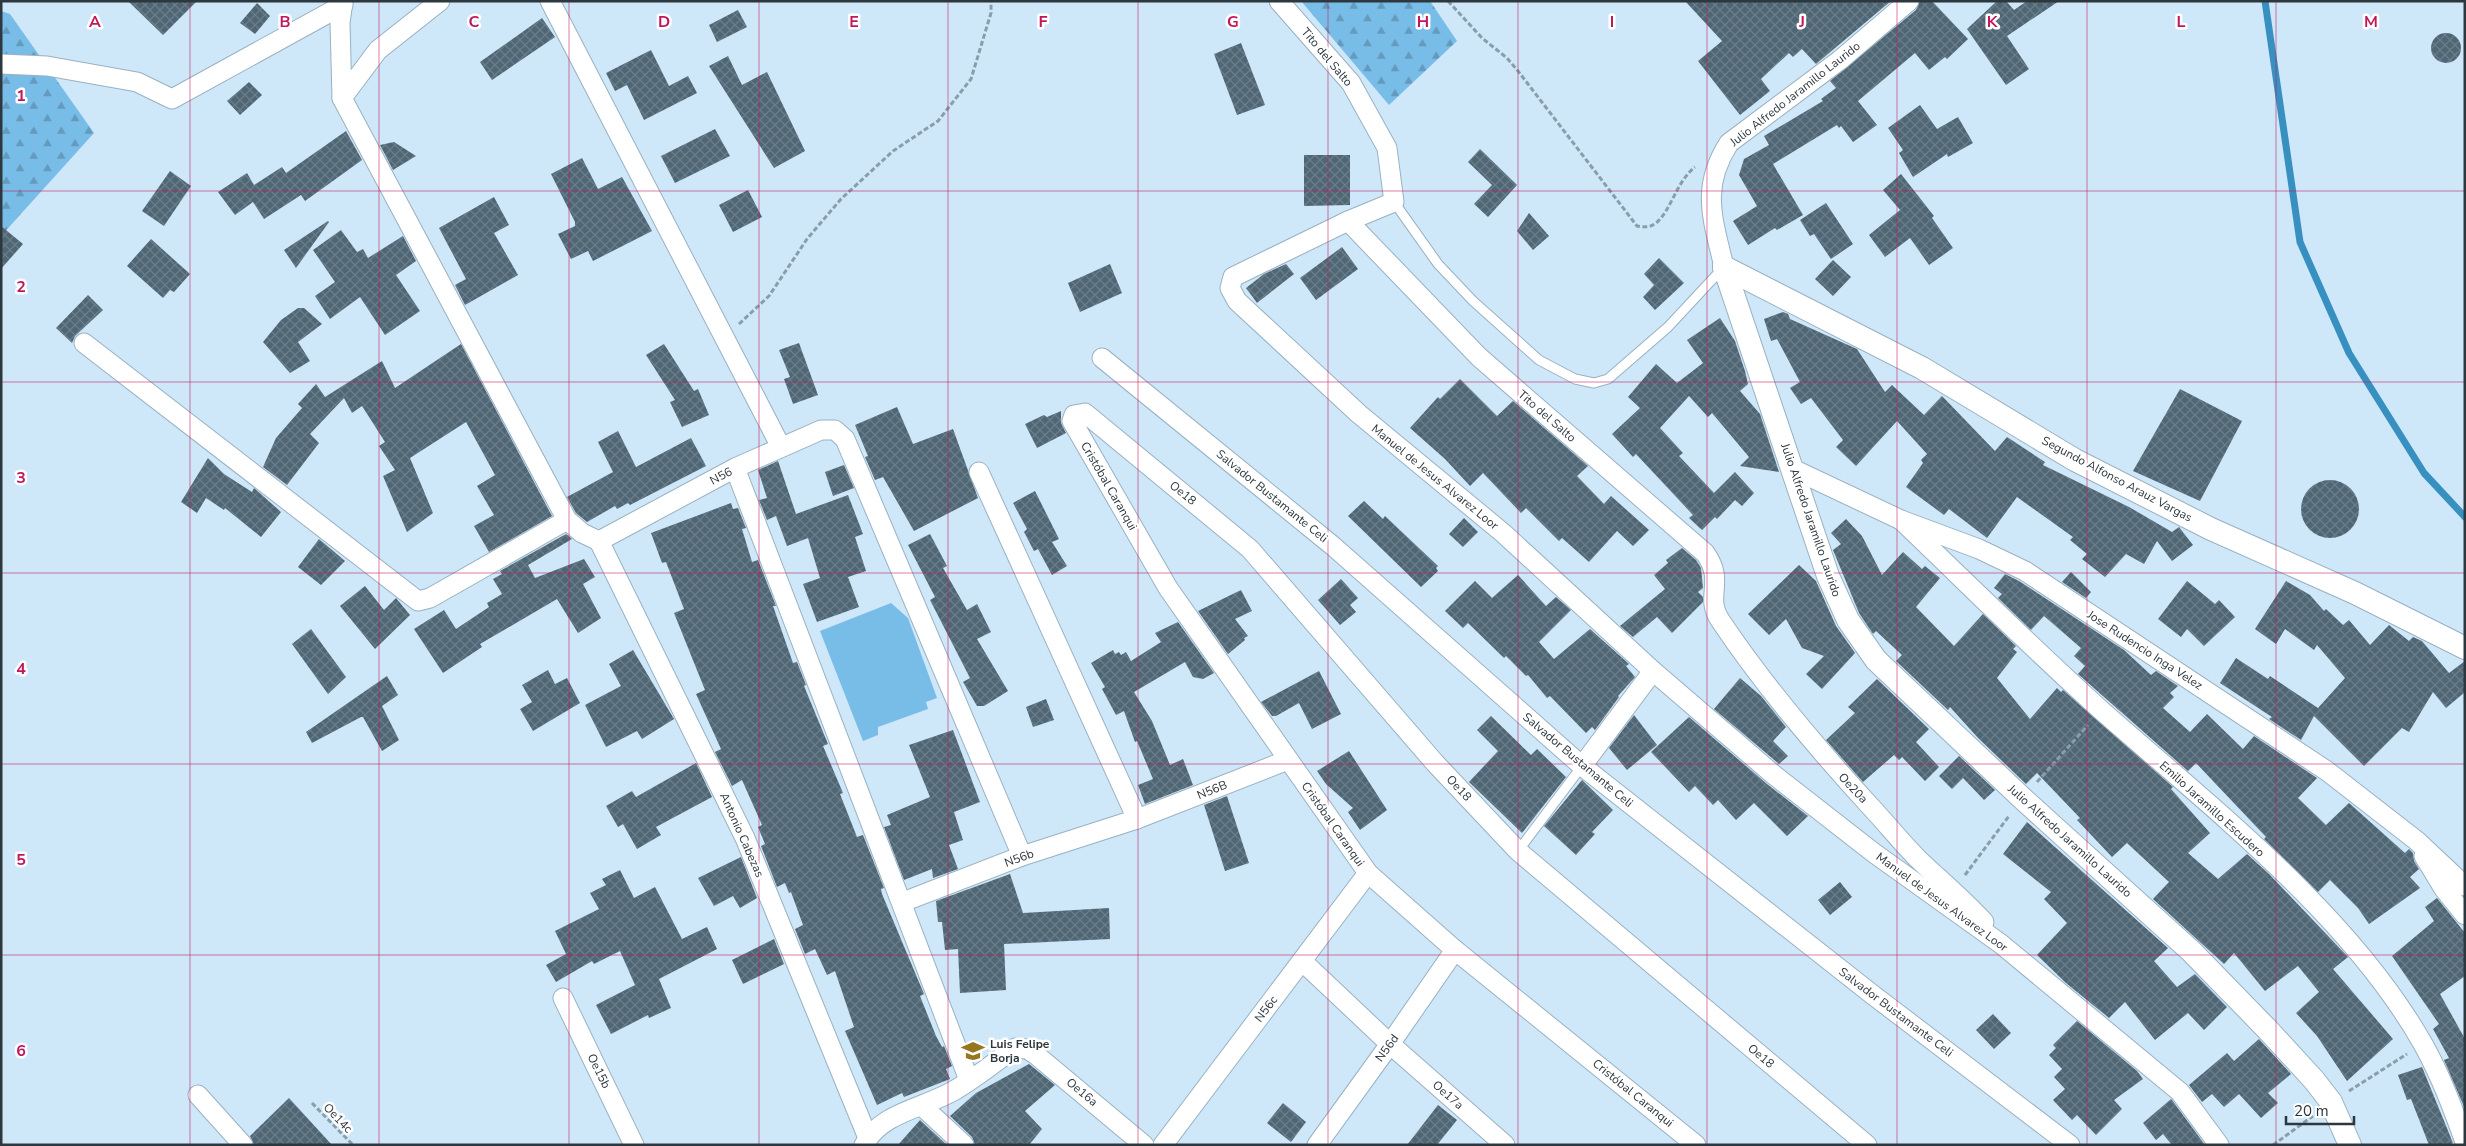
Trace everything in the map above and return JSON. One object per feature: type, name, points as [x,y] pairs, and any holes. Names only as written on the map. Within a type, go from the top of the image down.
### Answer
[{"type":"street","points":[[342,98],[378,50],[440,1]]},
{"type":"street","points":[[550,1],[781,448]]},
{"type":"street","name":"Tito del Salto","points":[[1279,1],[1351,83],[1387,148],[1394,202]]},
{"type":"street","name":"Julio Alfredo Jaramillo Laurido","points":[[1909,1],[1840,60],[1729,142],[1719,159],[1711,182],[1712,214],[1724,267],[1828,576],[1854,628],[1876,660],[2023,799],[2191,951],[2314,1080],[2331,1102],[2350,1145]]},
{"type":"street","points":[[343,3],[340,23],[342,98],[567,520],[582,533],[600,541]]},
{"type":"street","points":[[1,64],[47,66],[137,82],[172,99],[343,3]]},
{"type":"street","points":[[1348,221],[1394,202]]},
{"type":"street","name":"Tito del Salto","points":[[1348,221],[1479,357],[1705,553],[1713,564],[1716,574],[1713,599],[1719,619]]},
{"type":"street","name":"Manuel de Jesus Alvarez Loor","points":[[1348,221],[1234,276],[1230,288],[1237,301],[1359,414],[1547,571],[1653,671],[1774,775],[1874,853],[2001,944],[2180,1092],[2219,1145]]},
{"type":"street","name":"Segundo Alfonso Arauz Vargas","points":[[1724,267],[1922,368],[2084,464],[2211,529],[2355,593],[2465,648]]},
{"type":"street","points":[[84,343],[418,601],[430,598],[567,520]]},
{"type":"street","name":"Salvador Bustamante Celi","points":[[1102,358],[1333,546],[1582,766],[1873,995],[2070,1145]]},
{"type":"street","name":"Oe18","points":[[1074,415],[1085,413],[1250,549],[1435,764],[1518,851],[1867,1145]]},
{"type":"street","name":"Cristóbal Caranqui","points":[[1074,415],[1072,422],[1168,588],[1368,873],[1455,950],[1696,1145]]},
{"type":"street","name":"N56","points":[[600,541],[735,468],[821,430],[834,430],[845,439],[1022,856]]},
{"type":"street","points":[[735,468],[903,902],[969,1080]]},
{"type":"street","name":"Jose Rudencio Inga Velez","points":[[1793,469],[1901,520],[1979,549],[2025,571],[2320,765],[2417,841],[2465,886]]},
{"type":"street","points":[[979,472],[1137,820]]},
{"type":"street","name":"Emilio Jaramillo Escudero","points":[[1901,520],[2102,710],[2250,841],[2343,934],[2388,990],[2423,1044],[2450,1097],[2465,1142]]},
{"type":"street","name":"Antonio Cabezas","points":[[600,541],[745,838],[866,1141],[892,1118],[954,1090],[1016,1048]]},
{"type":"street","name":"Oe20a","points":[[1719,619],[1827,760],[1918,859],[1954,889],[2001,944]]},
{"type":"street","points":[[1582,766],[1653,671]]},
{"type":"street","name":"N56B","points":[[1137,820],[1288,760]]},
{"type":"street","name":"N56b","points":[[903,902],[1022,856],[1137,820]]},
{"type":"street","points":[[2417,841],[2444,889],[2465,915]]},
{"type":"street","name":"N56c","points":[[1163,1145],[1368,873]]},
{"type":"street","name":"N56d","points":[[1322,1143],[1455,950]]},
{"type":"street","name":"Oe17a","points":[[1302,960],[1390,1044],[1505,1145]]},
{"type":"street","name":"Oe15b","points":[[563,998],[634,1145]]},
{"type":"street","name":"Oe16a","points":[[1016,1048],[1027,1049],[1035,1054],[1144,1145]]},
{"type":"street","points":[[198,1095],[243,1145]]},
{"type":"street","points":[[922,1106],[964,1145]]},
{"type":"lane","points":[[1394,202],[1438,264],[1473,301],[1539,360],[1575,379],[1594,383],[1608,379],[1668,327],[1724,267]]},
{"type":"lane","points":[[1518,851],[1582,766]]},
{"type":"path","points":[[724,338],[769,296],[807,239],[842,199],[893,151],[938,121],[971,79],[990,13],[991,1]]},
{"type":"path","points":[[1448,1],[1482,38],[1508,58],[1637,226],[1647,228],[1657,223],[1689,172],[1702,162],[1719,159]]},
{"type":"path","points":[[1954,889],[2023,799],[2102,710]]},
{"type":"path","name":"Oe14c","points":[[312,1103],[353,1145]]},
{"type":"green space","points":[[1301,1],[1430,1],[1457,41],[1389,105]]},
{"type":"green space","points":[[1,11],[10,14],[94,133],[1,236]]},
{"type":"green space","points":[[891,603],[908,618],[937,698],[926,702],[928,709],[878,727],[878,735],[863,741],[820,631]]},
{"type":"building","points":[[128,1],[197,1],[163,35]]},
{"type":"building","points":[[1685,1],[1891,1],[1816,64],[1802,49],[1793,57],[1789,53],[1761,79],[1770,91],[1740,115],[1698,61],[1722,41]]},
{"type":"building","points":[[1920,1],[1932,1],[1968,39],[1947,59],[1945,57],[1929,70],[1915,53],[1858,101],[1877,125],[1853,142],[1841,126],[1839,128],[1837,125],[1773,164],[1803,215],[1777,230],[1775,228],[1748,245],[1733,221],[1757,206],[1739,175],[1744,159],[1769,145],[1764,136],[1823,101],[1821,99],[1836,88],[1830,81],[1916,10]]},
{"type":"building","points":[[1997,1],[2006,1],[2014,10],[2027,1],[2059,1],[2007,36],[2029,69],[2006,85],[1967,29]]},
{"type":"building","points":[[257,3],[270,16],[255,34],[240,23]]},
{"type":"building","points":[[738,10],[747,27],[717,42],[709,25]]},
{"type":"building","points":[[542,18],[555,37],[492,80],[480,62]]},
{"type":"building","points":[[2446,33],[2457,37],[2461,48],[2457,59],[2446,63],[2435,59],[2431,48],[2435,37]]},
{"type":"building","points":[[1241,43],[1265,105],[1237,115],[1214,54]]},
{"type":"building","points":[[651,50],[669,86],[688,76],[697,93],[644,120],[627,85],[615,91],[606,73]]},
{"type":"building","points":[[728,56],[742,85],[767,72],[805,151],[774,168],[709,66]]},
{"type":"building","points":[[249,82],[262,95],[240,115],[227,101]]},
{"type":"building","points":[[1920,105],[1937,129],[1958,117],[1973,143],[1948,157],[1947,154],[1913,177],[1899,153],[1903,150],[1888,128]]},
{"type":"building","points":[[715,129],[730,156],[675,183],[661,156]]},
{"type":"building","points":[[346,131],[362,160],[305,201],[301,195],[264,219],[253,202],[235,215],[218,192],[247,173],[254,185],[282,167],[286,173]]},
{"type":"building","points":[[394,142],[416,156],[393,170],[380,145]]},
{"type":"building","points":[[1480,149],[1517,185],[1488,217],[1474,204],[1492,185],[1468,162]]},
{"type":"building","points":[[1304,155],[1350,155],[1350,205],[1304,206]]},
{"type":"building","points":[[582,158],[598,189],[622,177],[652,231],[593,261],[588,251],[571,259],[558,234],[575,226],[575,222],[551,174]]},
{"type":"building","points":[[170,171],[191,186],[164,226],[142,211]]},
{"type":"building","points":[[1901,174],[1934,216],[1932,218],[1953,248],[1929,265],[1910,238],[1885,257],[1869,235],[1900,210],[1883,190]]},
{"type":"building","points":[[748,190],[762,217],[733,232],[719,205]]},
{"type":"building","points":[[494,197],[509,225],[494,233],[518,275],[465,305],[455,285],[466,279],[439,228]]},
{"type":"building","points":[[1826,203],[1853,244],[1831,259],[1814,234],[1810,236],[1800,220]]},
{"type":"building","points":[[1529,213],[1549,236],[1533,250],[1517,231]]},
{"type":"building","points":[[329,222],[296,268],[284,250]]},
{"type":"building","points":[[1,226],[23,244],[1,269]]},
{"type":"building","points":[[341,230],[357,252],[363,249],[368,258],[403,236],[416,261],[396,275],[420,311],[385,335],[360,297],[330,319],[315,296],[335,282],[313,250]]},
{"type":"building","points":[[151,239],[190,274],[174,292],[170,290],[163,298],[127,266]]},
{"type":"building","points":[[1342,247],[1358,269],[1316,300],[1300,278]]},
{"type":"building","points":[[1659,258],[1684,283],[1655,310],[1643,297],[1654,285],[1644,274]]},
{"type":"building","points":[[1833,260],[1851,277],[1833,296],[1815,279]]},
{"type":"building","points":[[1110,264],[1122,293],[1080,312],[1068,283]]},
{"type":"building","points":[[1286,264],[1294,274],[1257,303],[1246,288],[1264,274]]},
{"type":"building","points":[[88,295],[103,310],[75,336],[72,343],[56,328]]},
{"type":"building","points":[[298,308],[304,308],[322,324],[298,342],[310,361],[290,373],[263,342],[281,320]]},
{"type":"building","points":[[1783,312],[1788,314],[1790,319],[1857,349],[1885,392],[1892,385],[1924,415],[1942,396],[1995,451],[2007,437],[2045,462],[2043,465],[2129,507],[2172,532],[2179,527],[2193,545],[2172,561],[2157,541],[2144,564],[2126,554],[2105,577],[2082,559],[2087,554],[2070,540],[2073,537],[2017,497],[1987,538],[1949,509],[1944,515],[1906,487],[1923,463],[1921,460],[1927,454],[1897,421],[1856,466],[1836,447],[1843,440],[1811,398],[1801,404],[1790,388],[1800,382],[1777,339],[1771,341],[1764,319]]},
{"type":"building","points":[[1720,318],[1735,341],[1745,371],[1748,384],[1740,391],[1760,414],[1779,472],[1740,466],[1749,457],[1712,413],[1708,417],[1689,396],[1660,428],[1683,453],[1679,456],[1714,493],[1735,472],[1754,493],[1742,506],[1735,500],[1717,519],[1715,517],[1702,530],[1689,518],[1693,515],[1636,454],[1633,457],[1612,434],[1640,408],[1628,397],[1656,364],[1677,383],[1703,363],[1687,340]]},
{"type":"building","points":[[799,343],[818,395],[793,404],[784,379],[790,377],[779,350]]},
{"type":"building","points":[[461,344],[552,516],[489,552],[474,526],[494,515],[477,486],[495,475],[466,422],[410,458],[433,513],[407,532],[383,476],[395,470],[379,446],[385,442],[362,406],[352,413],[344,398],[310,434],[319,443],[287,485],[263,467],[276,438],[302,408],[298,404],[316,384],[325,397],[382,361],[395,388]]},
{"type":"building","points":[[664,344],[694,391],[698,389],[709,415],[682,427],[670,402],[675,400],[646,355]]},
{"type":"building","points":[[1460,379],[1497,416],[1513,401],[1588,466],[1577,476],[1604,504],[1611,496],[1649,530],[1633,546],[1617,531],[1589,562],[1562,538],[1559,541],[1526,508],[1521,513],[1483,473],[1470,486],[1445,459],[1410,428],[1438,397],[1440,399]]},
{"type":"building","points":[[2180,389],[2242,421],[2200,501],[2133,471]]},
{"type":"building","points":[[897,407],[913,444],[953,429],[978,498],[914,531],[883,477],[875,480],[865,457],[868,456],[855,425]]},
{"type":"building","points":[[1061,411],[1061,423],[1066,433],[1037,448],[1025,424],[1044,415],[1047,417]]},
{"type":"building","points":[[618,431],[636,467],[691,438],[706,466],[630,505],[628,503],[617,509],[615,506],[587,522],[576,513],[567,497],[613,472],[598,442]]},
{"type":"building","points":[[208,458],[224,474],[252,492],[254,488],[281,512],[261,537],[225,508],[224,510],[206,498],[197,513],[181,502]]},
{"type":"building","points":[[778,461],[796,514],[848,495],[863,534],[855,537],[866,571],[848,577],[859,607],[817,622],[803,584],[820,578],[808,538],[787,546],[776,516],[767,520],[759,500],[767,498],[758,470]]},
{"type":"building","points":[[844,465],[854,488],[833,496],[825,472]]},
{"type":"building","points":[[2324,480],[2336,480],[2351,488],[2359,503],[2359,515],[2351,530],[2336,538],[2324,538],[2309,530],[2301,515],[2301,503],[2309,488]]},
{"type":"building","points":[[1035,491],[1059,539],[1052,542],[1067,566],[1052,575],[1038,549],[1034,551],[1024,532],[1027,529],[1013,503]]},
{"type":"building","points":[[1364,501],[1383,519],[1385,516],[1438,566],[1436,568],[1438,571],[1421,587],[1348,516]]},
{"type":"building","points":[[731,503],[733,509],[738,508],[746,528],[742,529],[752,562],[758,560],[776,606],[773,606],[793,663],[797,662],[806,685],[804,686],[828,744],[823,746],[843,793],[840,794],[857,837],[863,835],[884,888],[881,889],[882,894],[924,994],[920,996],[936,1036],[942,1047],[944,1046],[952,1066],[946,1069],[950,1079],[904,1097],[902,1093],[877,1105],[845,1031],[854,1027],[835,971],[827,975],[815,949],[805,954],[795,929],[803,925],[791,892],[789,893],[785,883],[777,887],[761,846],[765,844],[758,827],[762,825],[742,780],[732,786],[715,752],[721,749],[696,694],[705,690],[674,613],[684,609],[666,562],[662,563],[651,533]]},
{"type":"building","points":[[1464,518],[1478,532],[1463,547],[1449,534]]},
{"type":"building","points":[[1846,519],[1862,536],[1882,575],[1903,552],[1922,569],[1925,566],[1940,578],[1916,607],[1954,646],[1983,614],[2016,646],[2013,649],[2017,652],[1997,678],[2030,719],[2057,688],[2061,692],[2063,690],[2173,787],[2171,789],[2210,833],[2188,853],[2218,879],[2247,854],[2269,874],[2348,957],[2333,969],[2393,1039],[2347,1081],[2317,1036],[2296,1013],[2319,992],[2298,966],[2265,991],[2234,953],[2224,964],[2153,899],[2169,882],[2127,843],[2112,857],[2077,820],[2080,818],[2037,773],[2026,784],[1978,738],[1950,707],[1948,710],[1896,661],[1902,655],[1876,631],[1873,634],[1859,613],[1833,550],[1841,544],[1831,533]]},
{"type":"building","points":[[566,534],[572,539],[528,565],[535,578],[584,559],[595,577],[583,584],[601,618],[578,633],[557,599],[480,644],[482,647],[443,673],[414,629],[444,610],[456,629],[489,607],[487,603],[502,594],[493,579],[502,574],[500,571]]},
{"type":"building","points":[[930,534],[947,566],[943,568],[967,610],[977,604],[991,632],[977,639],[1008,691],[984,706],[977,706],[963,682],[970,678],[930,600],[935,597],[908,545]]},
{"type":"building","points":[[319,539],[345,561],[321,585],[298,567]]},
{"type":"building","points":[[1682,548],[1696,560],[1701,568],[1703,588],[1698,592],[1703,597],[1703,602],[1672,633],[1657,617],[1633,637],[1620,626],[1665,589],[1654,575],[1668,563],[1666,560]]},
{"type":"building","points":[[1799,565],[1816,581],[1836,626],[1855,653],[1822,689],[1806,674],[1824,656],[1802,648],[1786,619],[1769,635],[1748,614]]},
{"type":"building","points":[[2071,572],[2091,592],[2086,598],[2062,582]]},
{"type":"building","points":[[2005,574],[2019,581],[2124,650],[2151,675],[2156,671],[2178,686],[2170,693],[2174,697],[2163,708],[2190,732],[2207,714],[2243,749],[2254,736],[2317,778],[2298,798],[2326,825],[2349,803],[2405,853],[2409,849],[2413,853],[2414,861],[2419,869],[2410,877],[2420,888],[2369,924],[2358,908],[2330,880],[2318,892],[2264,839],[2266,837],[2196,763],[2188,771],[2078,674],[2085,666],[2074,656],[2081,648],[2044,616],[2031,630],[1998,598],[2002,594],[1994,588]]},
{"type":"building","points":[[1518,575],[1546,606],[1556,597],[1571,610],[1539,642],[1554,659],[1590,629],[1629,664],[1626,666],[1635,677],[1618,696],[1595,730],[1592,727],[1586,733],[1550,696],[1547,698],[1528,675],[1526,676],[1506,656],[1504,658],[1468,623],[1463,628],[1445,611],[1475,581],[1492,598]]},
{"type":"building","points":[[1341,579],[1358,598],[1350,605],[1356,612],[1340,625],[1318,600]]},
{"type":"building","points":[[2187,581],[2215,604],[2219,600],[2235,617],[2204,646],[2187,629],[2181,637],[2158,619]]},
{"type":"building","points":[[2286,581],[2310,595],[2324,611],[2326,609],[2343,625],[2349,620],[2370,645],[2389,625],[2409,641],[2413,637],[2422,641],[2449,673],[2465,661],[2465,692],[2446,708],[2433,692],[2409,732],[2402,728],[2364,766],[2314,716],[2301,740],[2269,719],[2272,717],[2220,683],[2236,658],[2268,679],[2270,676],[2318,708],[2345,678],[2317,645],[2314,650],[2285,629],[2276,644],[2255,629]]},
{"type":"building","points":[[365,586],[384,610],[396,598],[410,615],[375,649],[340,606]]},
{"type":"building","points":[[1241,590],[1252,611],[1235,619],[1248,636],[1228,654],[1198,611]]},
{"type":"building","points":[[1178,622],[1214,673],[1203,679],[1193,677],[1185,662],[1134,692],[1152,721],[1170,765],[1183,759],[1193,785],[1145,804],[1138,785],[1153,779],[1137,741],[1135,742],[1124,711],[1116,715],[1102,689],[1105,687],[1091,663],[1113,650],[1115,654],[1119,652],[1121,655],[1126,652],[1131,661],[1161,642],[1155,633]]},
{"type":"building","points":[[311,629],[346,677],[328,694],[292,644]]},
{"type":"building","points":[[633,650],[674,719],[642,739],[637,731],[606,747],[585,705],[621,686],[609,664]]},
{"type":"building","points":[[548,670],[555,684],[567,678],[580,703],[533,731],[520,709],[532,702],[522,685]]},
{"type":"building","points":[[1319,671],[1341,714],[1312,729],[1299,703],[1276,716],[1272,716],[1261,702]]},
{"type":"building","points":[[387,676],[398,695],[382,706],[399,740],[382,751],[363,717],[361,717],[312,743],[306,732]]},
{"type":"building","points":[[1740,678],[1761,696],[1786,727],[1773,741],[1788,756],[1779,764],[1714,709]]},
{"type":"building","points":[[1877,679],[1929,729],[1916,742],[1939,767],[1925,781],[1902,757],[1899,760],[1894,755],[1863,782],[1826,740],[1855,713],[1848,707]]},
{"type":"building","points":[[1046,699],[1054,720],[1033,727],[1026,707]]},
{"type":"building","points":[[1634,715],[1657,745],[1627,770],[1609,748]]},
{"type":"building","points":[[1491,716],[1531,755],[1537,749],[1566,777],[1522,833],[1469,782],[1498,751],[1477,730]]},
{"type":"building","points":[[1689,717],[1767,784],[1808,816],[1787,836],[1754,803],[1736,820],[1718,800],[1713,805],[1695,786],[1689,792],[1651,752]]},
{"type":"building","points":[[953,730],[980,802],[954,812],[963,840],[949,845],[958,869],[933,878],[932,869],[904,880],[884,827],[891,825],[887,815],[930,797],[909,745]]},
{"type":"building","points":[[1349,751],[1387,810],[1360,830],[1348,812],[1353,808],[1326,784],[1317,771]]},
{"type":"building","points":[[1959,756],[1995,790],[1984,800],[1963,778],[1952,789],[1939,776]]},
{"type":"building","points":[[696,763],[712,797],[656,827],[661,835],[637,849],[623,824],[618,827],[606,806],[632,791],[636,797]]},
{"type":"building","points":[[1582,780],[1613,810],[1592,832],[1595,834],[1576,855],[1544,826]]},
{"type":"building","points":[[1227,796],[1249,863],[1225,871],[1204,805]]},
{"type":"building","points":[[2027,822],[2168,948],[2154,961],[2177,987],[2195,974],[2227,1007],[2204,1030],[2188,1013],[2155,1040],[2125,1002],[2109,1018],[2066,983],[2037,955],[2067,923],[2044,899],[2051,892],[2003,854]]},
{"type":"building","points":[[741,857],[757,898],[740,908],[733,896],[714,906],[698,878]]},
{"type":"building","points":[[620,870],[634,898],[655,887],[682,939],[707,927],[717,949],[659,979],[671,1008],[649,1018],[648,1015],[611,1034],[596,1005],[635,985],[620,951],[594,964],[592,961],[556,982],[546,965],[566,954],[555,931],[599,909],[590,893],[606,885],[602,879]]},
{"type":"building","points":[[1010,874],[1023,913],[1109,908],[1110,939],[1004,944],[1006,990],[960,993],[958,949],[945,950],[942,922],[938,922],[936,901]]},
{"type":"building","points":[[1840,882],[1852,897],[1830,915],[1818,900]]},
{"type":"building","points":[[2437,898],[2465,933],[2465,976],[2440,994],[2465,1039],[2465,1109],[2444,1060],[2449,1058],[2433,1029],[2439,1024],[2392,956],[2434,921],[2425,907]]},
{"type":"building","points":[[774,939],[784,964],[743,984],[732,960]]},
{"type":"building","points":[[1993,1014],[2011,1033],[1994,1049],[1976,1030]]},
{"type":"building","points":[[2077,1021],[2137,1071],[2143,1079],[2114,1100],[2122,1109],[2096,1135],[2077,1115],[2072,1120],[2053,1100],[2065,1089],[2054,1077],[2062,1069],[2049,1055],[2056,1048],[2053,1045]]},
{"type":"building","points":[[2259,1039],[2291,1074],[2268,1093],[2278,1103],[2261,1118],[2239,1094],[2224,1107],[2212,1094],[2202,1102],[2189,1085],[2227,1053],[2234,1061]]},
{"type":"building","points":[[1029,1064],[1055,1085],[1025,1111],[1042,1129],[1029,1145],[975,1145],[972,1137],[950,1116],[976,1093]]},
{"type":"building","points":[[2422,1067],[2453,1143],[2449,1145],[2429,1145],[2411,1099],[2407,1100],[2398,1075]]},
{"type":"building","points":[[289,1098],[332,1145],[254,1145],[250,1136]]},
{"type":"building","points":[[2171,1099],[2205,1145],[2172,1145],[2163,1134],[2156,1140],[2143,1123]]},
{"type":"building","points":[[1283,1103],[1306,1122],[1291,1142],[1267,1123]]},
{"type":"building","points":[[1438,1105],[1457,1120],[1437,1145],[1407,1145]]},
{"type":"building","points":[[920,1120],[947,1145],[898,1145]]},
{"type":"waterway","points":[[2265,1],[2300,242],[2349,353],[2424,473],[2465,517]]},
{"type":"place","name":"Luis Felipe Borja","points":[[973,1051]]}]
